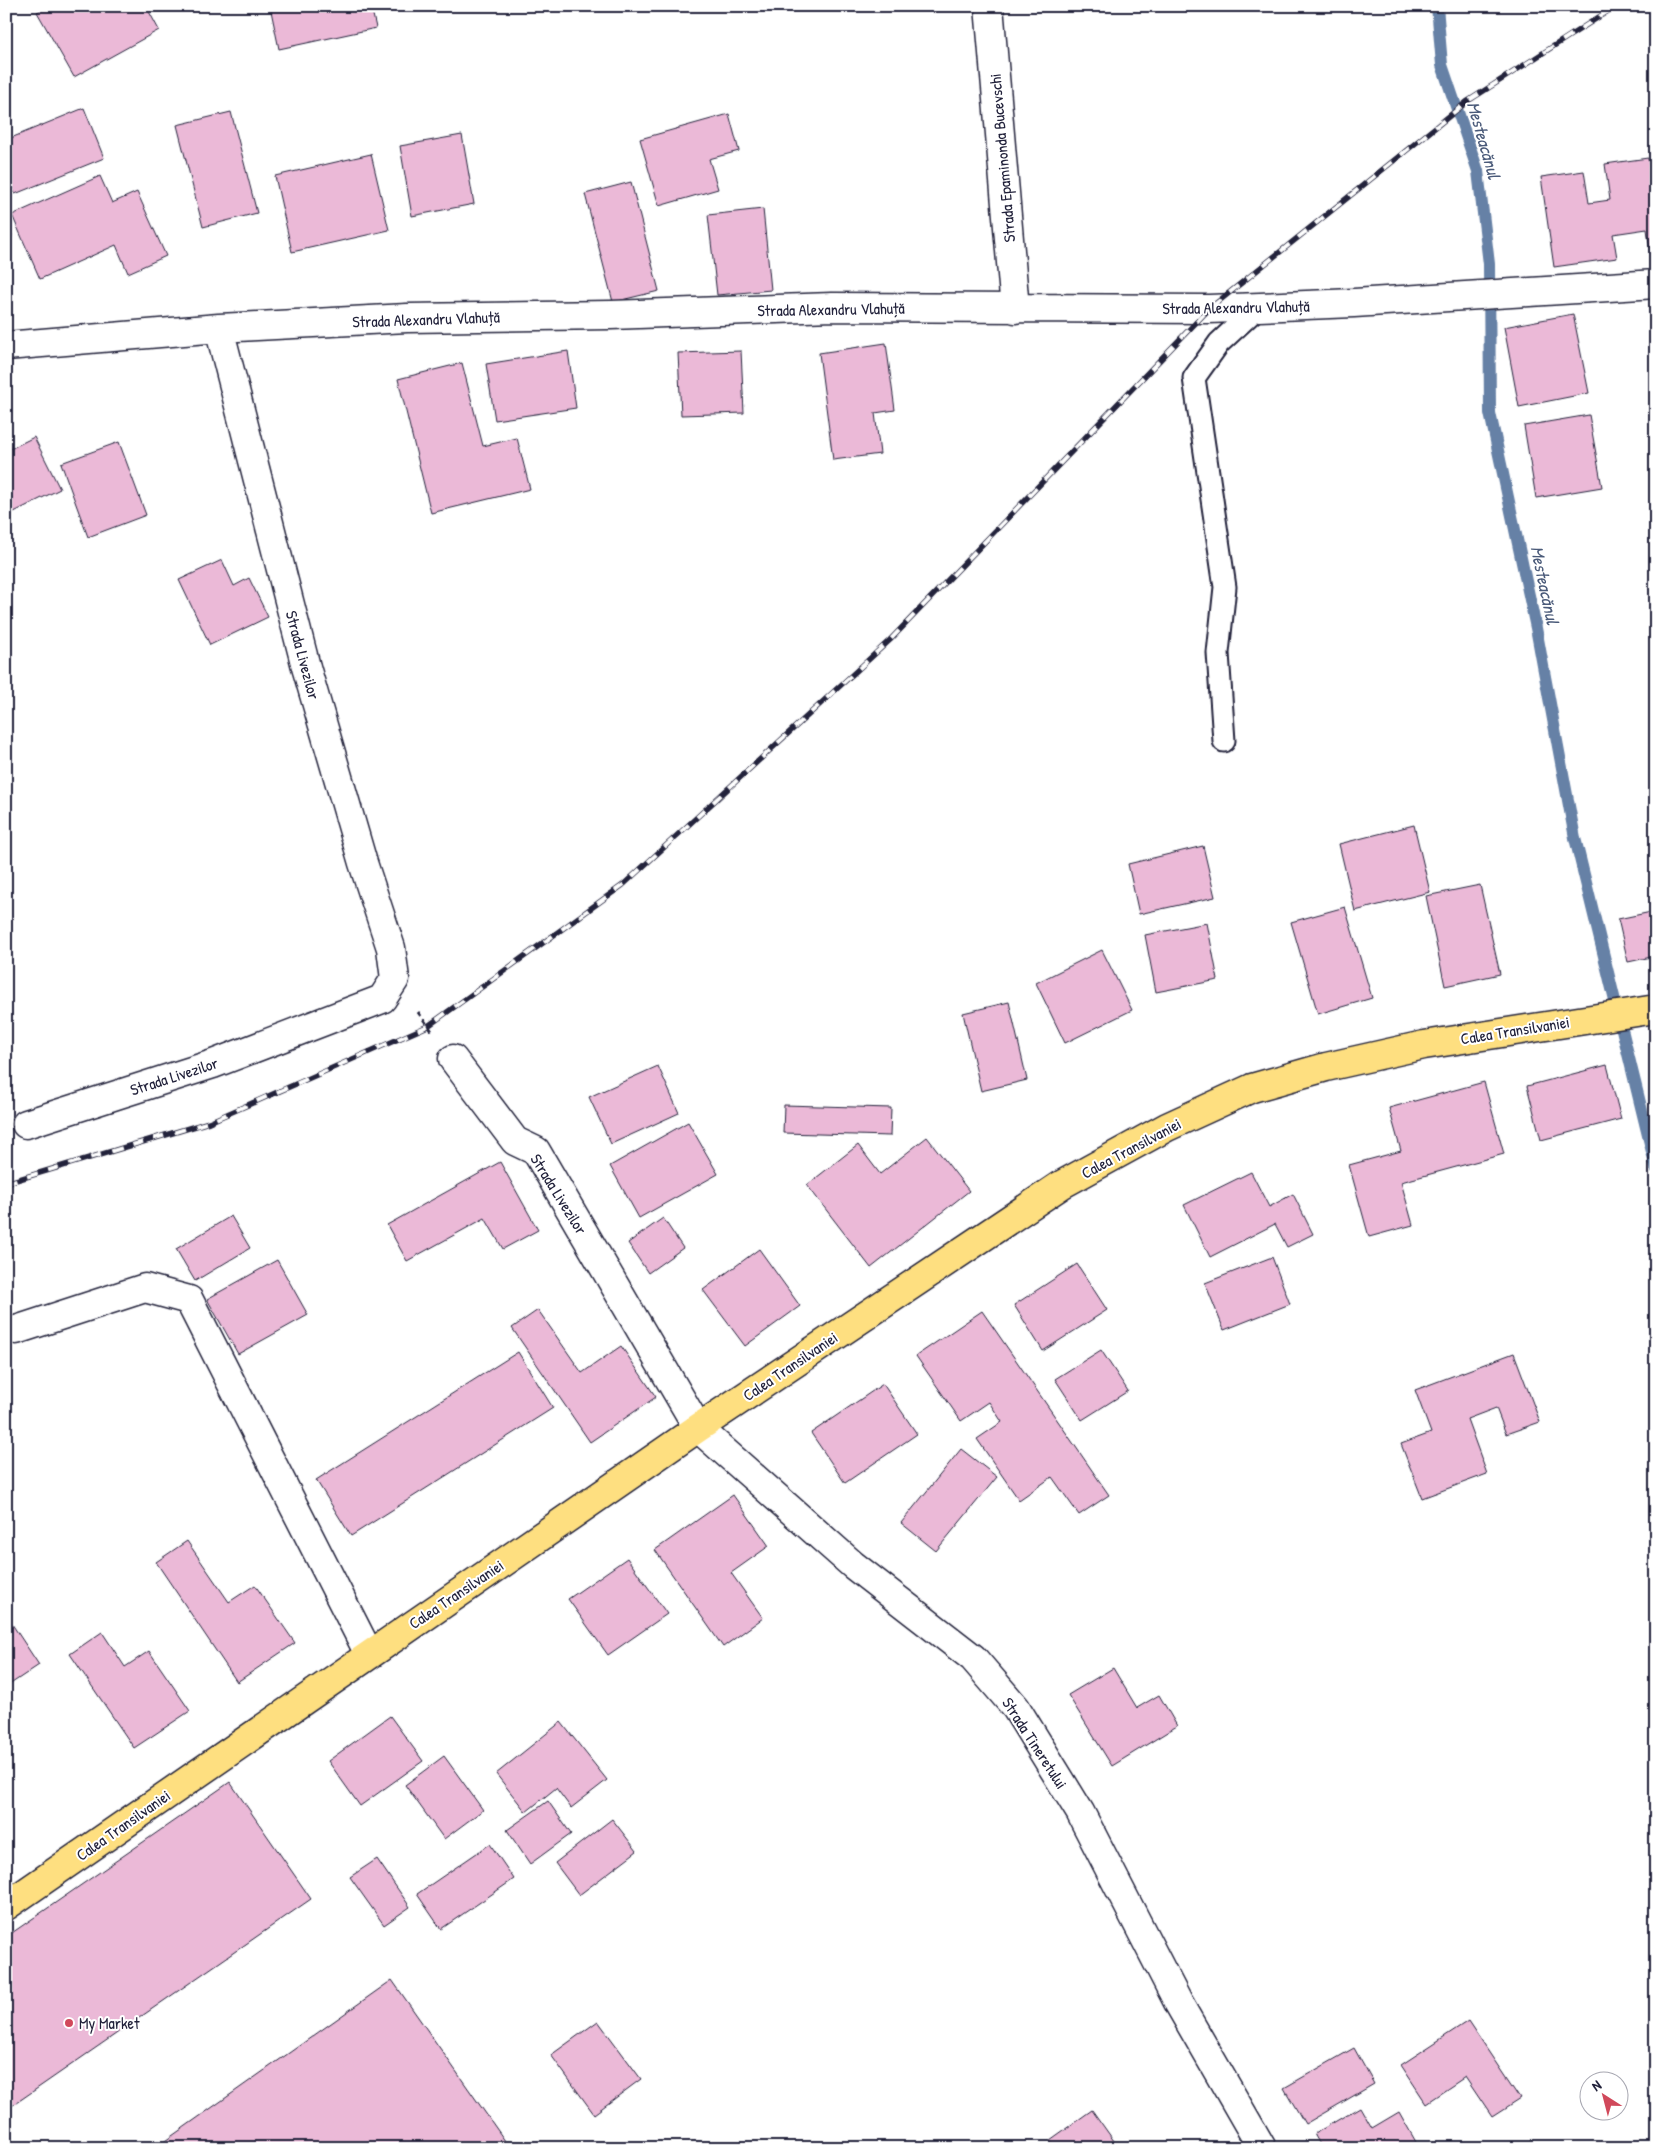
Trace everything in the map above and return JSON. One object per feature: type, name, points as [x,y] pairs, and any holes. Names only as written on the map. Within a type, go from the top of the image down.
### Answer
[{"type":"highway","name":"Calea Transilvaniei","points":[[6,1906],[698,1428],[1061,1185],[1167,1127],[1252,1088],[1326,1067],[1424,1045],[1651,1010]]},
{"type":"street","name":"Strada Epaminonda Bucevschi","points":[[988,6],[1015,309]]},
{"type":"street","name":"Strada Alexandru Vlahuță","points":[[6,346],[219,328],[407,318],[611,315],[832,306],[1015,309],[1258,307],[1354,303],[1656,284]]},
{"type":"street","name":"Strada Livezilor","points":[[26,1124],[213,1064],[382,999],[395,978],[391,948],[363,863],[306,667],[219,328]]},
{"type":"street","name":"Strada Livezilor","points":[[453,1059],[515,1141],[536,1151],[698,1428]]},
{"type":"street","points":[[16,1330],[145,1288],[188,1300],[369,1654]]},
{"type":"street","name":"Strada Tineretului","points":[[698,1428],[853,1565],[973,1658],[1016,1708],[1080,1812],[1179,2004],[1262,2148]]},
{"type":"lane","points":[[1224,741],[1218,653],[1225,587],[1194,378],[1219,343],[1258,307]]},
{"type":"path","points":[[395,978],[453,1059]]},
{"type":"building","points":[[48,6],[146,6],[159,30],[74,77],[37,12]]},
{"type":"building","points":[[270,6],[371,6],[376,28],[279,49]]},
{"type":"building","points":[[84,108],[104,158],[15,194],[6,174],[6,140]]},
{"type":"building","points":[[231,112],[257,213],[203,227],[177,125]]},
{"type":"building","points":[[729,114],[739,151],[709,159],[718,189],[659,206],[640,139]]},
{"type":"building","points":[[462,135],[474,204],[412,216],[400,146]]},
{"type":"building","points":[[371,154],[389,230],[292,252],[275,176]]},
{"type":"building","points":[[1648,158],[1656,200],[1656,271],[1653,272],[1647,229],[1613,234],[1617,258],[1554,267],[1541,177],[1584,171],[1589,203],[1610,200],[1605,164]]},
{"type":"building","points":[[100,176],[112,203],[137,192],[166,256],[128,273],[116,245],[40,279],[12,215]]},
{"type":"building","points":[[631,182],[659,291],[613,302],[585,194]]},
{"type":"building","points":[[763,209],[771,290],[717,295],[708,215]]},
{"type":"building","points":[[6,233],[12,234],[6,294]]},
{"type":"building","points":[[1573,314],[1589,393],[1519,407],[1504,327]]},
{"type":"building","points":[[886,343],[895,410],[875,413],[880,454],[833,460],[819,353]]},
{"type":"building","points":[[568,351],[576,408],[495,420],[486,364]]},
{"type":"building","points":[[741,351],[744,413],[681,415],[678,353]]},
{"type":"building","points":[[462,363],[483,446],[517,438],[530,489],[431,513],[398,379]]},
{"type":"building","points":[[1589,415],[1602,487],[1536,498],[1524,426]]},
{"type":"building","points":[[34,437],[60,489],[6,516],[6,451]]},
{"type":"building","points":[[119,442],[146,515],[88,537],[61,463]]},
{"type":"building","points":[[222,560],[234,586],[249,578],[268,617],[210,645],[179,580]]},
{"type":"building","points":[[1414,825],[1430,892],[1355,911],[1339,844]]},
{"type":"building","points":[[1203,846],[1215,897],[1139,914],[1128,864]]},
{"type":"building","points":[[1480,885],[1500,974],[1445,986],[1426,896]]},
{"type":"building","points":[[1345,907],[1372,998],[1318,1014],[1291,922]]},
{"type":"building","points":[[1656,911],[1656,956],[1628,962],[1618,919]]},
{"type":"building","points":[[1207,923],[1218,980],[1156,992],[1145,935]]},
{"type":"building","points":[[1102,950],[1132,1010],[1065,1043],[1036,983]]},
{"type":"building","points":[[1009,1002],[1027,1080],[981,1091],[963,1013]]},
{"type":"building","points":[[1607,1065],[1621,1119],[1541,1140],[1527,1086]]},
{"type":"building","points":[[658,1066],[679,1113],[611,1144],[589,1097]]},
{"type":"building","points":[[1484,1082],[1504,1154],[1401,1182],[1413,1225],[1369,1237],[1349,1165],[1401,1151],[1389,1108]]},
{"type":"building","points":[[784,1105],[891,1108],[890,1136],[783,1133]]},
{"type":"building","points":[[688,1122],[718,1174],[639,1218],[610,1166]]},
{"type":"building","points":[[927,1137],[969,1191],[871,1268],[807,1185],[858,1145],[880,1174]]},
{"type":"building","points":[[500,1162],[538,1230],[503,1249],[485,1218],[407,1261],[387,1225]]},
{"type":"building","points":[[1251,1172],[1269,1207],[1293,1194],[1313,1234],[1287,1247],[1275,1224],[1210,1257],[1184,1205]]},
{"type":"building","points":[[231,1216],[250,1248],[195,1281],[176,1249]]},
{"type":"building","points":[[663,1218],[683,1248],[648,1273],[628,1243]]},
{"type":"building","points":[[759,1249],[800,1306],[745,1346],[703,1290]]},
{"type":"building","points":[[1272,1257],[1290,1304],[1224,1330],[1205,1283]]},
{"type":"building","points":[[277,1260],[308,1315],[238,1354],[207,1299]]},
{"type":"building","points":[[1077,1264],[1107,1310],[1043,1351],[1014,1305]]},
{"type":"building","points":[[538,1310],[582,1373],[621,1346],[656,1397],[590,1442],[512,1328]]},
{"type":"building","points":[[982,1311],[1109,1495],[1079,1515],[1052,1477],[1019,1500],[977,1439],[1002,1422],[989,1402],[961,1421],[916,1356]]},
{"type":"building","points":[[1101,1350],[1128,1391],[1082,1420],[1055,1379]]},
{"type":"building","points":[[518,1352],[553,1408],[351,1536],[316,1480]]},
{"type":"building","points":[[1514,1353],[1540,1422],[1506,1434],[1496,1408],[1467,1419],[1487,1474],[1422,1498],[1401,1444],[1431,1433],[1415,1390]]},
{"type":"building","points":[[883,1384],[917,1434],[845,1483],[811,1433]]},
{"type":"building","points":[[961,1449],[997,1477],[936,1551],[901,1523]]},
{"type":"building","points":[[733,1495],[769,1546],[731,1573],[763,1618],[723,1647],[655,1550]]},
{"type":"building","points":[[187,1541],[229,1602],[255,1585],[295,1643],[237,1682],[156,1562]]},
{"type":"building","points":[[627,1558],[667,1614],[608,1655],[568,1599]]},
{"type":"building","points":[[6,1615],[39,1665],[6,1687]]},
{"type":"building","points":[[102,1632],[125,1667],[149,1651],[190,1711],[134,1748],[70,1654]]},
{"type":"building","points":[[1113,1668],[1137,1708],[1159,1695],[1177,1726],[1112,1766],[1068,1695]]},
{"type":"building","points":[[390,1716],[423,1761],[360,1806],[328,1761]]},
{"type":"building","points":[[561,1722],[607,1780],[571,1808],[556,1788],[526,1812],[496,1774]]},
{"type":"building","points":[[444,1756],[483,1810],[444,1839],[405,1785]]},
{"type":"building","name":"My Market","points":[[230,1782],[311,1899],[6,2110],[6,1937]]},
{"type":"building","points":[[548,1801],[571,1834],[530,1864],[507,1830]]},
{"type":"building","points":[[612,1819],[637,1851],[579,1895],[555,1863]]},
{"type":"building","points":[[490,1844],[514,1879],[441,1929],[417,1894]]},
{"type":"building","points":[[377,1859],[410,1907],[384,1925],[350,1877]]},
{"type":"building","points":[[392,1980],[510,2148],[155,2148]]},
{"type":"building","points":[[598,2021],[641,2079],[594,2114],[551,2055]]},
{"type":"building","points":[[1468,2021],[1520,2099],[1492,2117],[1465,2077],[1426,2103],[1401,2065]]},
{"type":"building","points":[[1354,2048],[1374,2084],[1305,2124],[1284,2088]]},
{"type":"building","points":[[1360,2107],[1372,2128],[1399,2112],[1416,2142],[1406,2148],[1322,2148],[1314,2134]]},
{"type":"building","points":[[1092,2110],[1119,2148],[1056,2148],[1050,2140]]},
{"type":"waterway","name":"Mesteacănul","points":[[1437,6],[1442,65],[1478,171],[1489,264],[1490,413],[1536,628],[1575,838],[1656,1168]]},
{"type":"railway","points":[[6,1183],[209,1122],[428,1026],[623,885],[890,640],[1209,309],[1468,101],[1616,6]]},
{"type":"place","name":"My Market","points":[[69,2023]]}]
